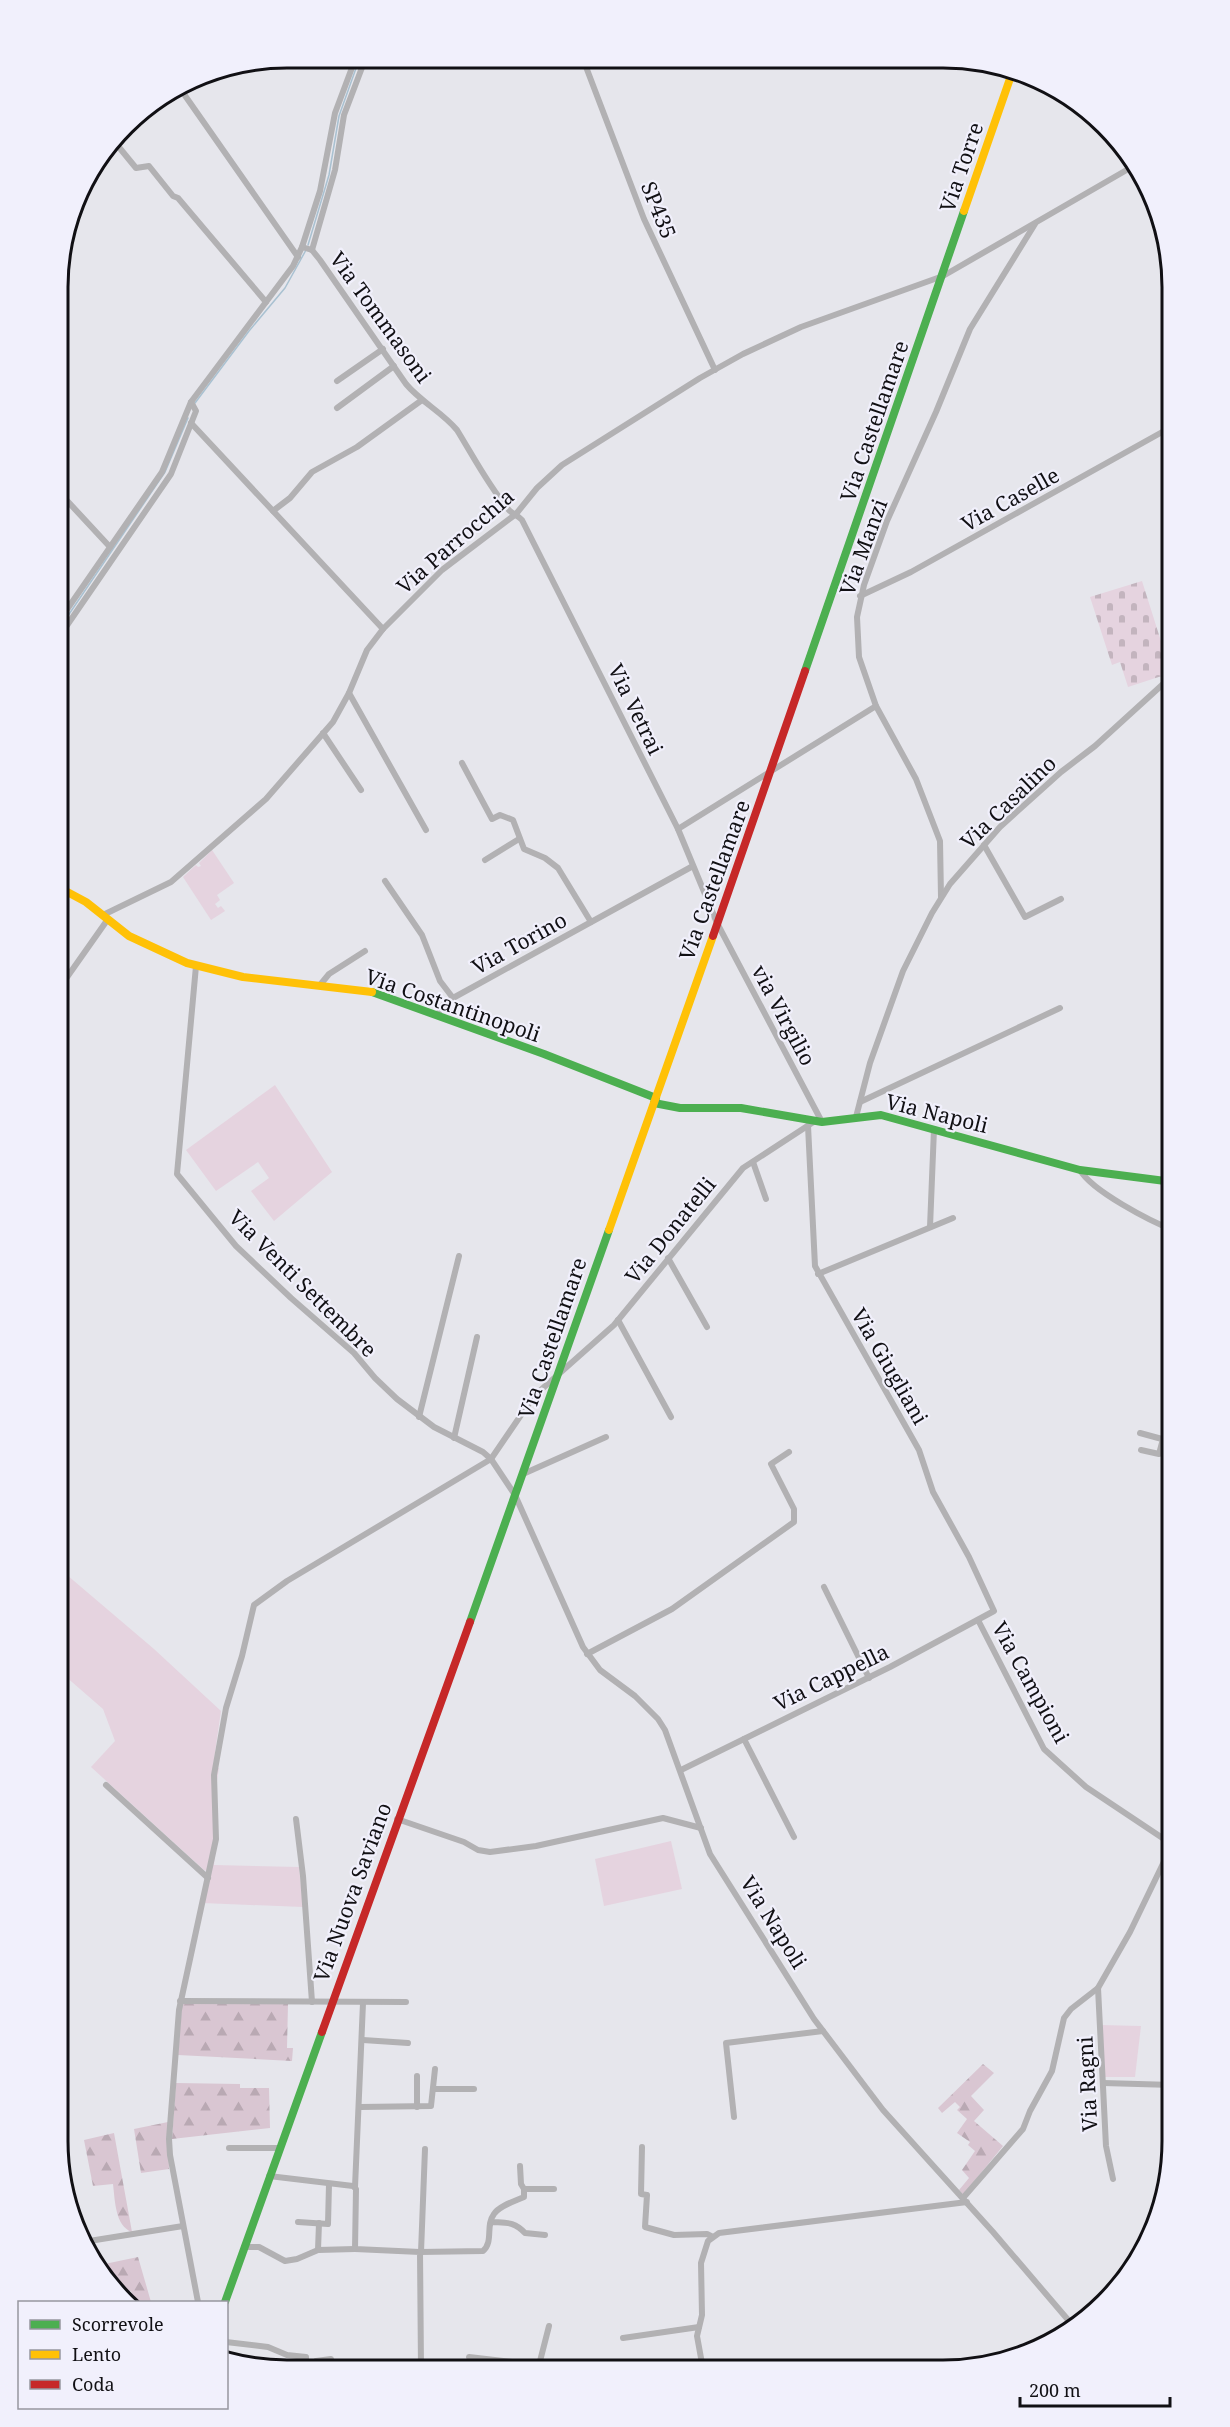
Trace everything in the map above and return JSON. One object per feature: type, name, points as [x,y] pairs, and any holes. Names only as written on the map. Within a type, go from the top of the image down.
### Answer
[{"type":"main road","name":"Via Torre","points":[[943,276],[1010,78]]},
{"type":"main road","name":"Via Castellamare","points":[[515,1495],[772,771],[943,276]]},
{"type":"main road","name":"Via Costantinopoli","points":[[68,893],[138,940],[196,966],[243,977],[375,993],[655,1101]]},
{"type":"main road","name":"Via Napoli","points":[[655,1101],[680,1108],[741,1108],[815,1123],[881,1115],[1080,1170],[1162,1181]]},
{"type":"main road","name":"Via Nuova Saviano","points":[[225,2301],[515,1495]]},
{"type":"street","points":[[307,248],[325,174],[335,113],[352,68]]},
{"type":"street","points":[[68,607],[162,472],[192,405],[286,278],[297,257],[307,248],[335,170],[345,115],[362,68]]},
{"type":"street","name":"SP435","points":[[586,68],[644,219],[715,369]]},
{"type":"street","points":[[184,93],[297,257]]},
{"type":"street","points":[[118,146],[136,168],[149,166],[266,302]]},
{"type":"street","name":"Via Parrocchia","points":[[105,917],[159,890],[181,875],[266,799],[344,706],[367,650],[382,629],[442,570],[516,514],[537,488],[562,465],[715,369],[759,346],[801,327],[943,276],[1128,169]]},
{"type":"street","name":"Via Manzi","points":[[941,897],[940,841],[916,779],[876,706],[859,657],[857,617],[860,596],[887,521],[970,329],[1036,223]]},
{"type":"street","name":"Via Tommasoni","points":[[307,248],[406,384],[453,425],[499,497],[510,512],[516,514]]},
{"type":"street","points":[[337,381],[383,350]]},
{"type":"street","points":[[337,408],[394,366]]},
{"type":"street","points":[[273,511],[290,498],[312,472],[357,447],[422,400]]},
{"type":"street","points":[[68,623],[171,474],[196,411],[192,405]]},
{"type":"street","points":[[192,423],[382,629]]},
{"type":"street","name":"Via Caselle","points":[[860,596],[911,572],[1162,432]]},
{"type":"street","points":[[68,502],[110,547]]},
{"type":"street","name":"Via Vetrai","points":[[516,514],[522,520],[550,573],[678,829],[717,923]]},
{"type":"street","name":"Via Casalino","points":[[856,1117],[872,1057],[903,971],[941,897],[1000,827],[1061,772],[1095,747],[1162,685]]},
{"type":"street","points":[[349,693],[426,830]]},
{"type":"street","points":[[678,829],[876,706]]},
{"type":"street","points":[[323,733],[361,790]]},
{"type":"street","name":"Via Torino","points":[[462,764],[492,819],[500,815],[513,819],[524,849],[545,858],[558,868],[591,922]]},
{"type":"street","points":[[485,860],[519,839]]},
{"type":"street","points":[[984,845],[1025,917],[1061,899]]},
{"type":"street","name":"Via Torino","points":[[437,1016],[442,1006],[453,998],[693,866]]},
{"type":"street","points":[[384,880],[422,935],[440,981],[453,998]]},
{"type":"street","points":[[68,974],[105,917]]},
{"type":"street","name":"via Virgilio","points":[[717,923],[815,1123]]},
{"type":"street","points":[[320,985],[330,974],[365,951]]},
{"type":"street","name":"Via Venti Settembre","points":[[196,966],[177,1174],[236,1246],[263,1273],[336,1336],[375,1378],[419,1417],[491,1459],[515,1495]]},
{"type":"street","points":[[860,1102],[1060,1008]]},
{"type":"street","name":"Via Donatelli","points":[[491,1459],[534,1396],[618,1320],[743,1168],[815,1123]]},
{"type":"street","name":"Via Giugliani","points":[[815,1123],[814,1266],[919,1450],[933,1492],[969,1557],[994,1611]]},
{"type":"street","points":[[930,1227],[934,1129]]},
{"type":"street","points":[[753,1162],[766,1199]]},
{"type":"street","points":[[1080,1170],[1098,1188],[1162,1226]]},
{"type":"street","points":[[818,1274],[953,1218]]},
{"type":"street","points":[[419,1417],[459,1256]]},
{"type":"street","points":[[668,1258],[707,1327]]},
{"type":"street","points":[[618,1320],[671,1417]]},
{"type":"street","points":[[454,1437],[477,1337]]},
{"type":"street","points":[[1140,1433],[1162,1440]]},
{"type":"street","points":[[523,1474],[606,1437]]},
{"type":"street","points":[[1141,1450],[1160,1454],[1162,1445]]},
{"type":"street","points":[[587,1654],[672,1609],[794,1522],[794,1509],[771,1464],[789,1452]]},
{"type":"street","points":[[198,2301],[170,2155],[169,2139],[180,2001],[216,1839],[214,1775],[226,1708],[254,1605],[287,1581],[491,1459]]},
{"type":"street","name":"Via Napoli","points":[[515,1495],[587,1654],[600,1670],[625,1688],[658,1719],[681,1770],[710,1854],[823,2031],[883,2110],[965,2200],[1068,2320]]},
{"type":"street","points":[[824,1587],[869,1678]]},
{"type":"street","name":"Via Cappella","points":[[681,1770],[869,1678],[994,1611]]},
{"type":"street","name":"Via Campioni","points":[[978,1620],[1044,1749],[1086,1787],[1162,1838]]},
{"type":"street","points":[[744,1739],[794,1837]]},
{"type":"street","points":[[106,1785],[208,1878]]},
{"type":"street","points":[[397,1819],[464,1842],[478,1850],[490,1852],[536,1846],[663,1818],[701,1828]]},
{"type":"street","points":[[296,1819],[303,1876],[312,2002]]},
{"type":"street","name":"Via Ragni","points":[[965,2200],[1023,2129],[1030,2111],[1052,2072],[1064,2018],[1071,2009],[1098,1988],[1130,1932],[1162,1866]]},
{"type":"street","name":"Via Ragni","points":[[1098,1988],[1106,2146],[1113,2179]]},
{"type":"street","points":[[180,2001],[331,2004],[406,2002]]},
{"type":"street","points":[[355,2249],[355,2187],[363,2003]]},
{"type":"street","points":[[734,2117],[726,2043],[823,2031]]},
{"type":"street","points":[[363,2040],[408,2043]]},
{"type":"street","points":[[360,2108],[431,2106],[435,2069]]},
{"type":"street","points":[[417,2076],[417,2106]]},
{"type":"street","points":[[1103,2083],[1162,2085]]},
{"type":"street","points":[[433,2089],[474,2089]]},
{"type":"street","points":[[642,2146],[641,2194],[647,2195],[645,2227],[674,2235],[706,2234],[711,2236],[965,2200]]},
{"type":"street","points":[[229,2148],[279,2148]]},
{"type":"street","points":[[421,2360],[424,2149]]},
{"type":"street","points":[[244,2247],[259,2247],[285,2261],[297,2259],[318,2250],[483,2251],[489,2241],[491,2222],[497,2211],[524,2197],[520,2166]]},
{"type":"street","points":[[269,2176],[355,2187]]},
{"type":"street","points":[[298,2222],[328,2224],[329,2184]]},
{"type":"street","points":[[524,2188],[554,2189]]},
{"type":"street","points":[[491,2222],[512,2223],[518,2225],[525,2233],[545,2235]]},
{"type":"street","points":[[318,2250],[319,2223]]},
{"type":"street","points":[[92,2241],[183,2226]]},
{"type":"street","points":[[701,2360],[697,2336],[703,2293],[701,2263],[705,2246],[711,2236]]},
{"type":"street","points":[[540,2360],[549,2326]]},
{"type":"street","points":[[623,2338],[699,2327]]},
{"type":"street","points":[[228,2342],[268,2347],[287,2355],[306,2357],[307,2360]]},
{"type":"street","points":[[469,2357],[490,2360]]},
{"type":"street","points":[[323,2360],[331,2359]]},
{"type":"green space","points":[[1142,581],[1162,644],[1162,676],[1128,687],[1120,662],[1112,665],[1090,597]]},
{"type":"green space","points":[[212,850],[234,883],[217,895],[220,900],[215,904],[218,908],[221,906],[225,911],[211,920],[183,877],[196,865],[201,866],[199,863]]},
{"type":"green space","points":[[275,1085],[332,1172],[274,1221],[251,1191],[269,1178],[258,1162],[216,1191],[186,1150]]},
{"type":"green space","points":[[68,1576],[154,1649],[221,1711],[213,1766],[219,1768],[216,1788],[218,1826],[214,1865],[299,1867],[303,1907],[202,1903],[210,1872],[204,1870],[91,1767],[115,1741],[103,1709],[68,1679]]},
{"type":"green space","points":[[671,1841],[682,1889],[604,1906],[595,1859]]},
{"type":"green space","points":[[182,2003],[288,2004],[287,2048],[293,2048],[292,2061],[178,2055]]},
{"type":"green space","points":[[1101,2025],[1141,2026],[1135,2077],[1104,2077]]},
{"type":"green space","points":[[983,2064],[994,2073],[971,2096],[984,2110],[974,2121],[1003,2146],[963,2195],[959,2190],[969,2178],[962,2170],[975,2151],[968,2145],[970,2142],[957,2133],[967,2119],[957,2110],[960,2107],[955,2102],[942,2113],[938,2108]]},
{"type":"green space","points":[[176,2083],[240,2084],[240,2088],[269,2088],[270,2128],[172,2139]]},
{"type":"green space","points":[[168,2122],[169,2169],[141,2173],[134,2129]]},
{"type":"green space","points":[[114,2133],[132,2232],[126,2229],[119,2218],[113,2184],[93,2186],[84,2140]]},
{"type":"green space","points":[[138,2257],[151,2301],[138,2301],[105,2264]]},
{"type":"waterway","points":[[308,245],[329,175],[339,116],[356,68]]},
{"type":"waterway","points":[[195,403],[249,331],[285,288],[306,250]]},
{"type":"waterway","points":[[68,616],[165,472],[188,418]]},
{"type":"traffic: fast","points":[[805,671],[964,211]]},
{"type":"traffic: fast","points":[[372,992],[544,1054],[656,1098]]},
{"type":"traffic: fast","points":[[654,1103],[680,1108],[741,1108],[822,1122],[881,1115],[1080,1170],[1162,1181]]},
{"type":"traffic: fast","points":[[470,1622],[609,1230]]},
{"type":"traffic: fast","points":[[225,2301],[322,2032]]},
{"type":"traffic: slow","points":[[964,211],[1010,78]]},
{"type":"traffic: slow","points":[[68,892],[86,902],[129,936],[187,963],[243,977],[372,992]]},
{"type":"traffic: slow","points":[[609,1230],[713,936]]},
{"type":"traffic: jam","points":[[713,936],[805,671]]},
{"type":"traffic: jam","points":[[322,2032],[470,1622]]}]
